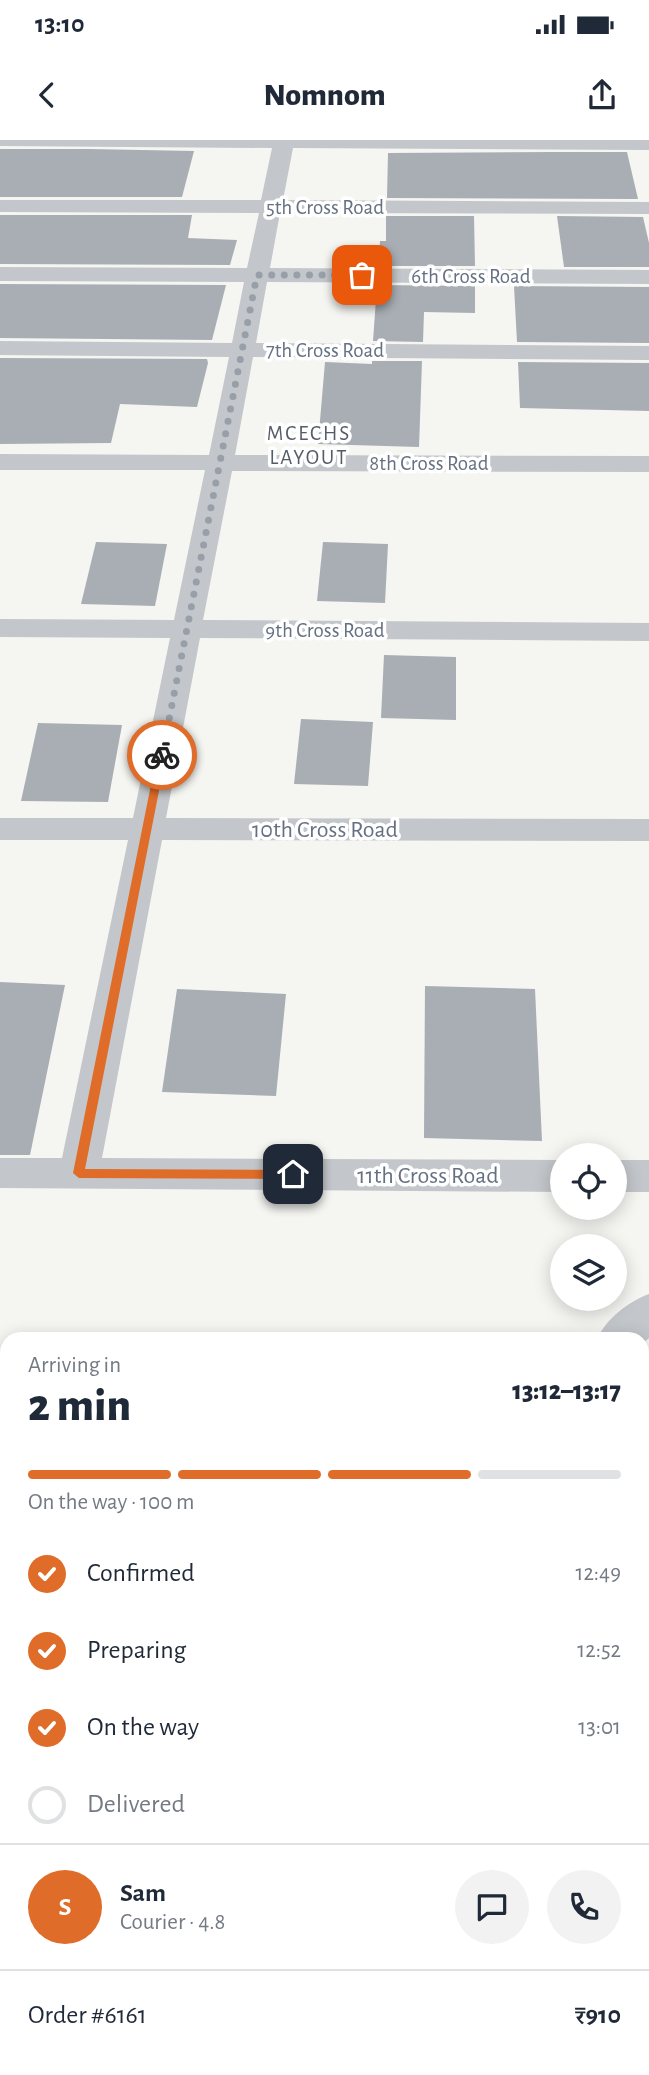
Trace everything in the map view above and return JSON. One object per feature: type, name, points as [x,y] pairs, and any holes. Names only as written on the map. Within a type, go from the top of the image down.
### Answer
[{"type":"street","points":[[0,140],[649,144]]},
{"type":"street","points":[[79,1173],[284,141]]},
{"type":"street","name":"5th Cross Road","points":[[0,206],[649,208]]},
{"type":"street","name":"6th Cross Road","points":[[0,274],[649,277]]},
{"type":"street","name":"7th Cross Road","points":[[0,348],[649,353]]},
{"type":"street","name":"8th Cross Road","points":[[0,462],[649,464]]},
{"type":"street","name":"9th Cross Road","points":[[0,628],[649,632]]},
{"type":"street","name":"10th Cross Road","points":[[0,829],[649,830]]},
{"type":"street","name":"11th Cross Road","points":[[0,1173],[550,1176]]},
{"type":"street","points":[[627,1176],[649,1176]]},
{"type":"street","points":[[626,1332],[649,1312]]},
{"type":"building","points":[[0,149],[194,151],[182,197],[0,197]]},
{"type":"building","points":[[627,152],[638,199],[387,198],[388,153]]},
{"type":"building","points":[[0,215],[192,215],[188,238],[237,240],[230,265],[0,264]]},
{"type":"building","points":[[386,216],[474,216],[475,266],[378,266],[380,241],[386,241]]},
{"type":"building","points":[[557,216],[643,217],[649,243],[649,267],[564,267]]},
{"type":"building","points":[[0,284],[226,285],[212,340],[0,338]]},
{"type":"building","points":[[377,285],[475,286],[475,313],[424,312],[423,342],[373,341]]},
{"type":"building","points":[[514,286],[649,287],[649,343],[517,342]]},
{"type":"building","points":[[0,358],[207,359],[208,363],[197,407],[120,404],[111,443],[0,444]]},
{"type":"building","points":[[372,361],[422,361],[419,447],[318,444],[325,362],[372,364]]},
{"type":"building","points":[[518,362],[649,363],[649,411],[520,408]]},
{"type":"building","points":[[96,542],[167,544],[155,606],[81,604]]},
{"type":"building","points":[[323,542],[388,544],[385,603],[317,601]]},
{"type":"building","points":[[384,655],[456,657],[456,720],[381,718]]},
{"type":"building","points":[[301,719],[373,722],[368,786],[294,784]]},
{"type":"building","points":[[38,723],[122,725],[108,802],[21,801]]},
{"type":"building","points":[[0,982],[65,985],[30,1155],[0,1155]]},
{"type":"building","points":[[425,986],[535,989],[542,1141],[424,1138]]},
{"type":"building","points":[[177,989],[286,994],[276,1096],[162,1092]]},
{"type":"way so far","points":[[162,755],[257,275],[362,275]]},
{"type":"district","name":"MCECHS LAYOUT","points":[[309,445]]},
{"type":"route","points":[[162,755],[79,1173],[293,1174]]}]
